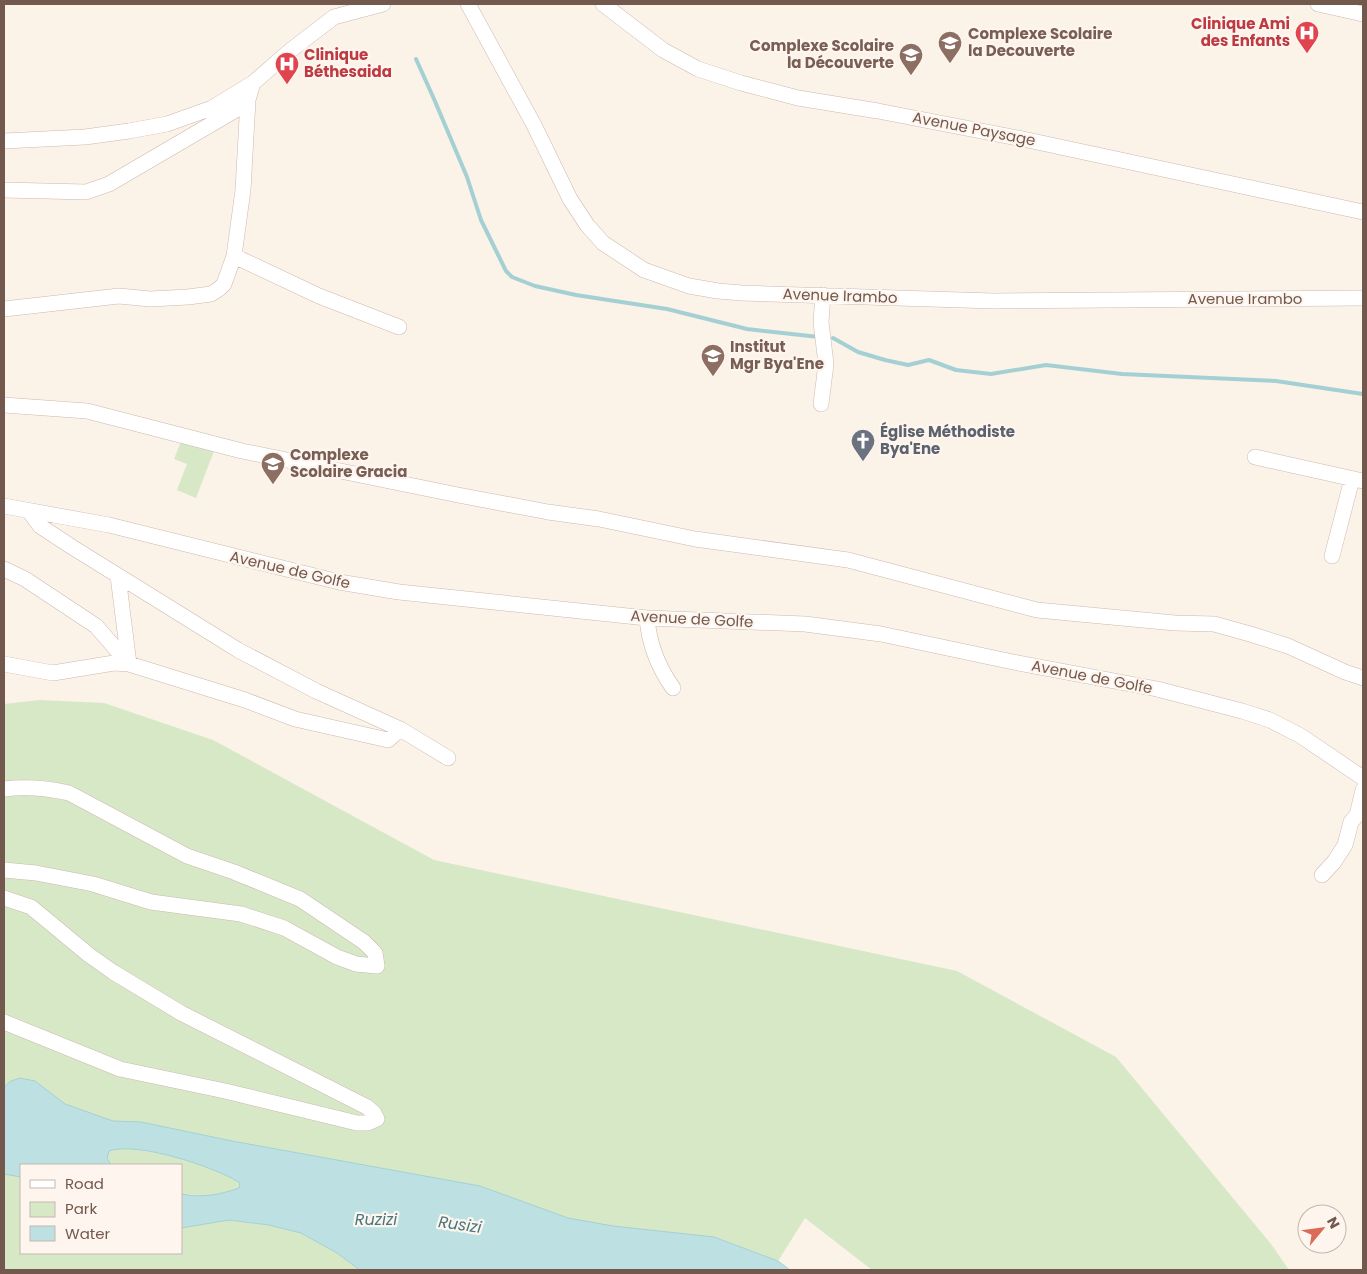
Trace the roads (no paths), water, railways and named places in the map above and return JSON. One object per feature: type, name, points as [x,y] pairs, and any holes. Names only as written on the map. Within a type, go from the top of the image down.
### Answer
[{"type":"street","points":[[4,141],[84,137],[167,124],[212,108],[253,83],[335,11],[383,4]]},
{"type":"street","name":"Avenue Irambo","points":[[468,4],[534,125],[570,199],[587,225],[609,248],[644,270],[689,286],[734,292],[994,301],[1363,298]]},
{"type":"street","name":"Avenue Paysage","points":[[603,4],[663,50],[698,69],[741,83],[798,98],[878,111],[1023,139],[1363,212]]},
{"type":"street","points":[[1318,4],[1363,14]]},
{"type":"street","points":[[4,309],[118,296],[150,299],[202,296],[210,294],[224,284],[234,256],[243,190],[248,100],[253,83]]},
{"type":"street","points":[[4,190],[86,192],[109,184],[239,108],[248,100]]},
{"type":"street","points":[[234,256],[287,282],[399,327]]},
{"type":"street","points":[[821,404],[826,364],[821,322],[823,295]]},
{"type":"street","points":[[4,405],[87,410],[242,451],[458,495],[548,512],[599,519],[695,539],[848,560],[1037,610],[1166,622],[1214,624],[1288,646],[1345,672],[1363,678]]},
{"type":"street","points":[[1255,457],[1358,480],[1345,501],[1332,556]]},
{"type":"street","name":"Avenue de Golfe","points":[[4,506],[110,526],[339,582],[409,593],[647,618],[834,627],[881,634],[1013,662],[1157,689],[1190,696],[1270,720],[1301,736],[1363,778]]},
{"type":"street","points":[[29,511],[40,526],[238,650],[316,691],[400,729],[448,758]]},
{"type":"street","points":[[4,569],[25,580],[96,626],[129,664]]},
{"type":"street","points":[[118,576],[129,664]]},
{"type":"street","points":[[647,618],[658,664],[673,688]]},
{"type":"street","points":[[4,664],[54,673],[114,664],[129,664],[327,728],[388,740],[400,729]]},
{"type":"street","points":[[4,789],[24,787],[51,789],[69,793],[187,856],[234,872],[300,899],[364,942],[375,953],[377,966],[356,964],[337,957],[284,928],[241,914],[150,902],[93,884],[36,873],[4,870]]},
{"type":"street","points":[[1322,875],[1334,862],[1345,845],[1351,822],[1357,815],[1363,790]]},
{"type":"street","points":[[4,898],[31,907],[89,956],[181,1013],[367,1107],[374,1113],[377,1119],[368,1123],[357,1123],[234,1093],[120,1069],[4,1022]]},
{"type":"water","name":"Ruzizi","points":[[20,1078],[35,1081],[65,1104],[113,1121],[141,1122],[232,1141],[480,1186],[568,1218],[613,1226],[714,1237],[778,1261],[790,1270],[360,1270],[337,1253],[301,1233],[269,1225],[229,1220],[182,1228],[182,1194],[204,1196],[218,1194],[239,1188],[240,1183],[213,1170],[176,1157],[121,1149],[109,1151],[107,1158],[110,1164],[20,1164],[20,1177],[4,1174],[4,1087],[11,1081]]},
{"type":"waterway","points":[[416,59],[467,177],[481,220],[506,271],[512,277],[535,286],[576,295],[667,309],[747,329],[819,337]]},
{"type":"waterway","points":[[833,338],[858,352],[885,360],[908,365],[929,360],[956,370],[991,374],[1046,365],[1122,374],[1276,381],[1363,394]]},
{"type":"place","name":"Clinique Ami des Enfants","points":[[1307,54]]},
{"type":"place","name":"Complexe Scolaire la Decouverte","points":[[950,64]]},
{"type":"place","name":"Complexe Scolaire la Découverte","points":[[911,76]]},
{"type":"place","name":"Clinique Béthesaida","points":[[287,85]]},
{"type":"place","name":"Institut Mgr Bya'Ene","points":[[713,377]]},
{"type":"place","name":"Église Méthodiste Bya'Ene","points":[[863,462]]},
{"type":"place","name":"Complexe Scolaire Gracia","points":[[273,485]]},
{"type":"water label","name":"Rusizi","points":[[460,1224]]}]
